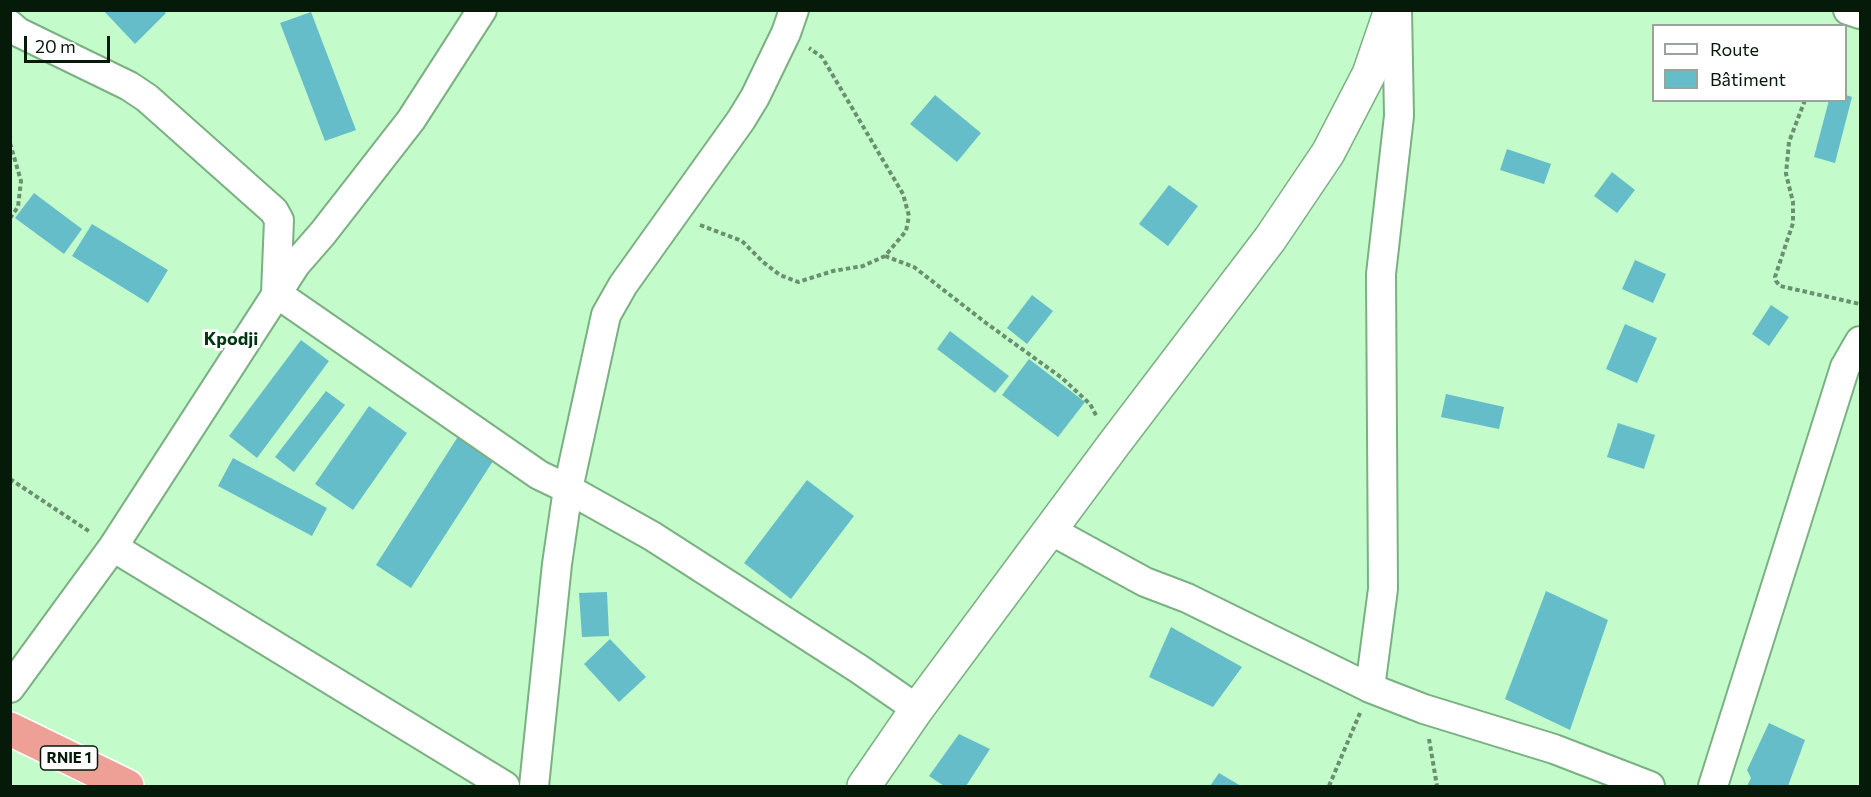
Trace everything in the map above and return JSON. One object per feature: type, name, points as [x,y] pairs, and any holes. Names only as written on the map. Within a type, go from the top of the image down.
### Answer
[{"type":"highway","name":"RNIE 1","points":[[10,729],[127,786]]},
{"type":"street","points":[[10,688],[113,547],[296,264],[411,120],[482,10]]},
{"type":"street","points":[[864,786],[917,709],[1270,239],[1328,153],[1369,74],[1391,10]]},
{"type":"street","points":[[1370,688],[1383,589],[1381,274],[1399,116],[1397,10]]},
{"type":"street","points":[[1848,10],[1860,14]]},
{"type":"street","points":[[534,786],[557,564],[568,489],[606,315],[623,285],[741,120],[755,97],[790,22]]},
{"type":"street","points":[[10,26],[129,86],[147,98],[274,211],[279,220],[276,293]]},
{"type":"street","points":[[276,293],[539,475],[652,536],[850,663],[917,709]]},
{"type":"street","points":[[1713,786],[1845,367],[1860,341]]},
{"type":"street","points":[[1050,530],[1145,582],[1187,598],[1370,688],[1424,709],[1554,748],[1650,786]]},
{"type":"street","points":[[113,547],[505,786]]},
{"type":"path","points":[[675,214],[742,241],[780,275],[798,282],[833,271],[863,266],[885,256],[906,231],[909,216],[903,194],[822,57],[790,22]]},
{"type":"path","points":[[1804,102],[1789,142],[1786,174],[1793,202],[1793,223],[1775,277],[1776,281],[1780,286],[1860,304]]},
{"type":"path","points":[[10,143],[21,181],[18,207],[10,218]]},
{"type":"path","points":[[885,256],[914,267],[1062,378],[1090,404],[1114,444]]},
{"type":"path","points":[[10,479],[113,547]]},
{"type":"path","points":[[1329,786],[1370,688]]},
{"type":"path","points":[[1424,709],[1437,786]]},
{"type":"building","points":[[103,10],[163,10],[166,13],[135,44]]},
{"type":"building","points":[[311,12],[356,130],[325,141],[280,23]]},
{"type":"building","points":[[935,95],[981,133],[957,162],[910,124]]},
{"type":"building","points":[[1847,95],[1852,97],[1835,163],[1814,157],[1828,102],[1847,102]]},
{"type":"building","points":[[1507,149],[1551,164],[1544,184],[1500,170]]},
{"type":"building","points":[[1612,172],[1635,190],[1617,213],[1594,196]]},
{"type":"building","points":[[1169,185],[1198,206],[1168,246],[1139,224]]},
{"type":"building","points":[[34,193],[82,229],[64,254],[15,218]]},
{"type":"building","points":[[92,224],[168,270],[148,303],[72,256]]},
{"type":"building","points":[[1635,260],[1666,274],[1653,303],[1622,289]]},
{"type":"building","points":[[1032,295],[1053,311],[1027,344],[1007,328]]},
{"type":"building","points":[[1771,305],[1789,317],[1769,346],[1752,334]]},
{"type":"building","points":[[1625,324],[1657,338],[1637,383],[1606,369]]},
{"type":"building","points":[[950,331],[1009,376],[995,393],[937,349]]},
{"type":"building","points":[[301,340],[329,361],[257,458],[229,436]]},
{"type":"building","points":[[1029,359],[1085,402],[1058,437],[1002,395]]},
{"type":"building","points":[[326,391],[345,405],[294,472],[275,457]]},
{"type":"building","points":[[1446,394],[1504,407],[1499,429],[1441,417]]},
{"type":"building","points":[[369,406],[407,433],[353,510],[315,484]]},
{"type":"building","points":[[1618,423],[1655,435],[1644,469],[1607,457]]},
{"type":"building","points":[[459,435],[495,458],[411,588],[376,565]]},
{"type":"building","points":[[233,458],[327,508],[312,536],[218,486]]},
{"type":"building","points":[[807,480],[854,516],[791,599],[744,563]]},
{"type":"building","points":[[1546,591],[1608,620],[1570,730],[1505,699]]},
{"type":"building","points":[[607,592],[609,636],[582,637],[579,593]]},
{"type":"building","points":[[1171,627],[1242,667],[1213,707],[1149,677]]},
{"type":"building","points":[[610,639],[646,677],[619,702],[584,664]]},
{"type":"building","points":[[1769,723],[1805,740],[1788,786],[1747,786],[1751,778],[1747,770]]},
{"type":"building","points":[[959,734],[990,749],[966,786],[944,786],[929,776]]},
{"type":"building","points":[[1219,773],[1241,786],[1210,786]]},
{"type":"district","name":"Kpodji","points":[[231,339]]}]
